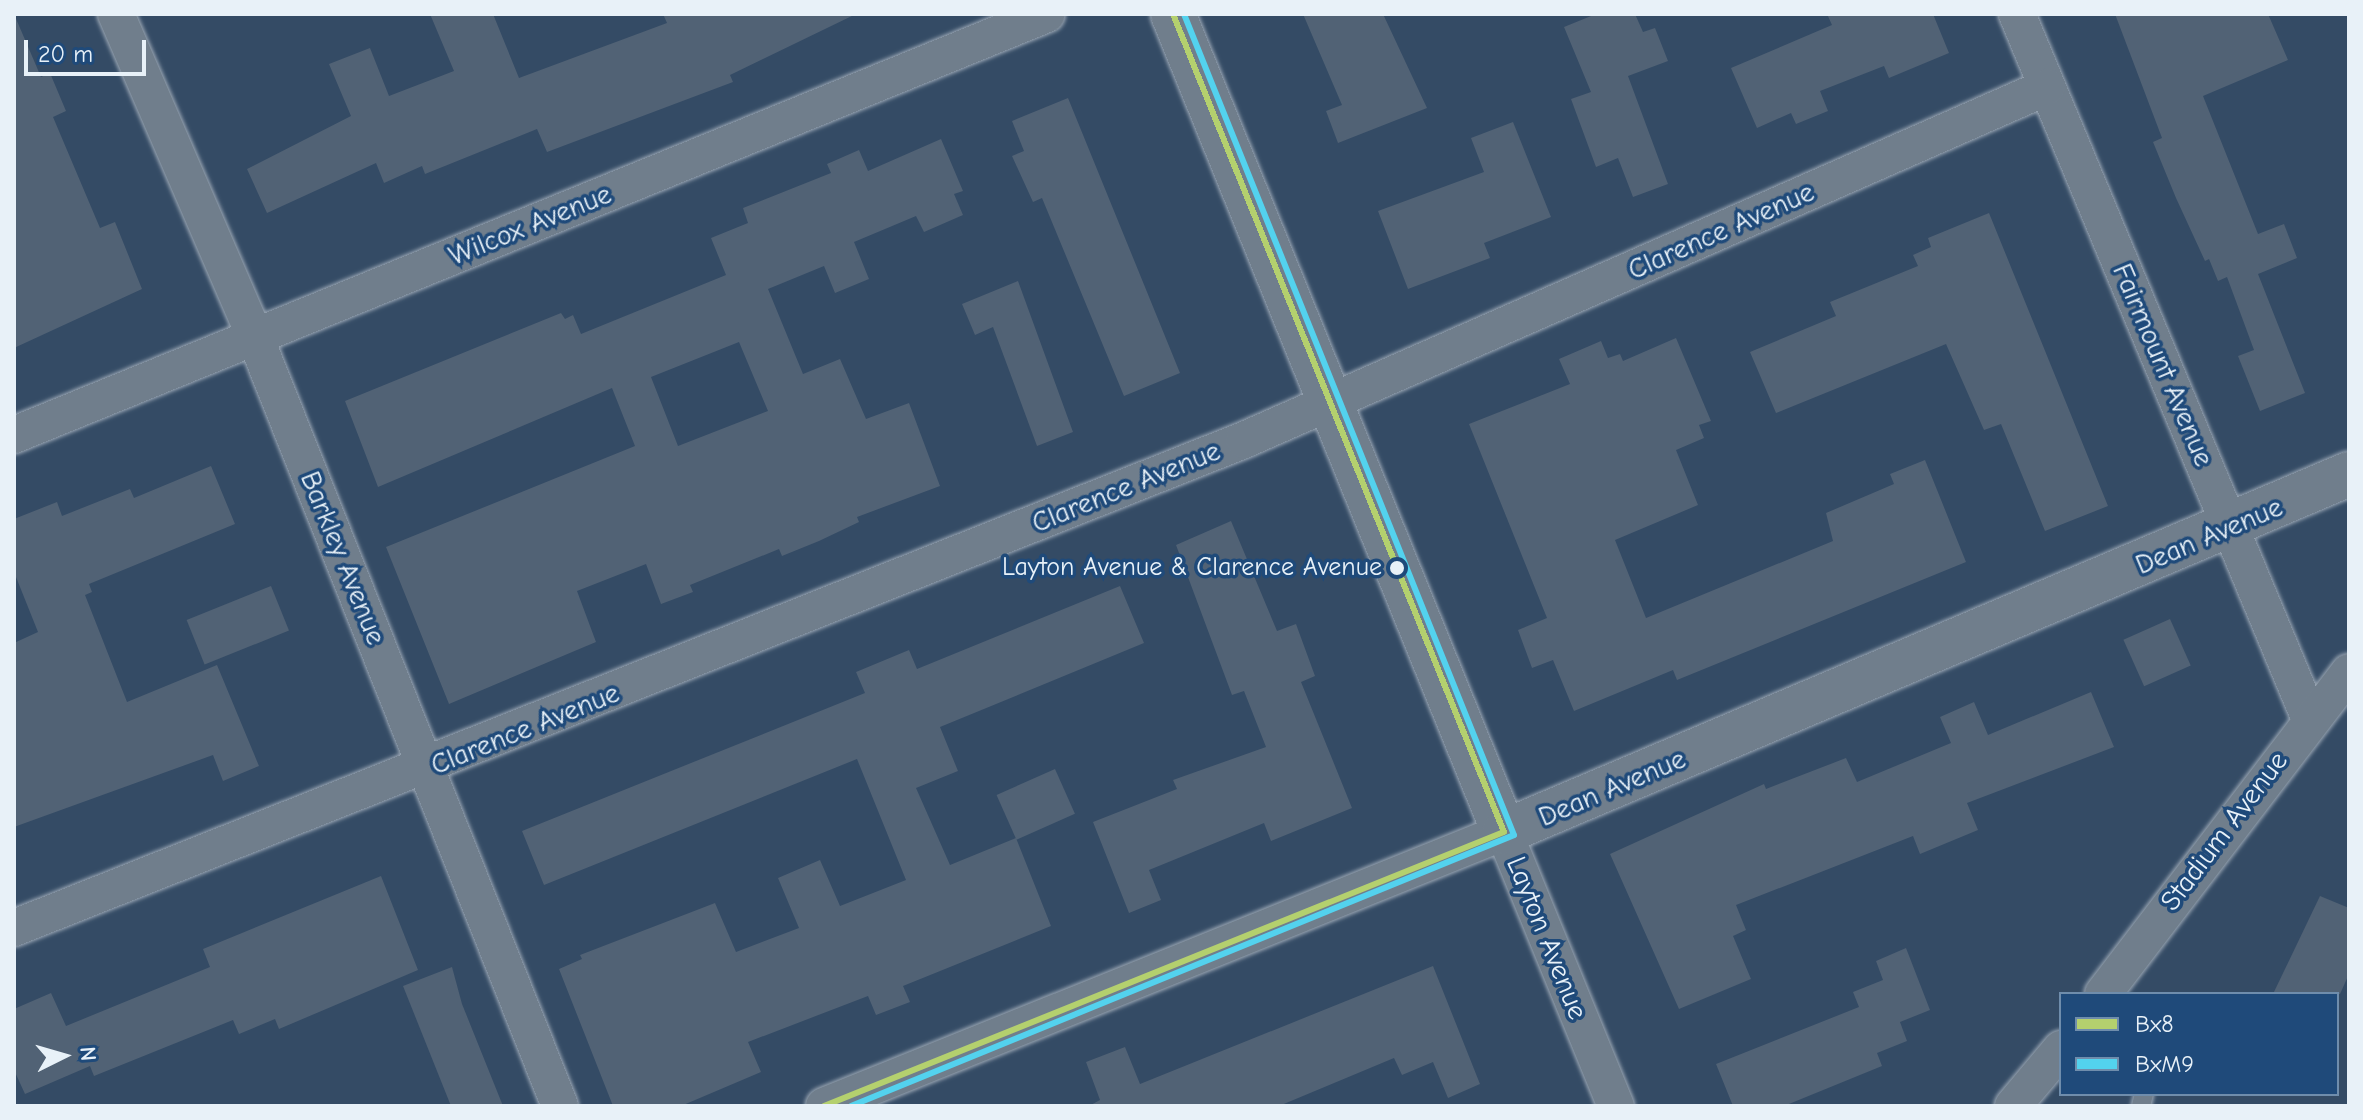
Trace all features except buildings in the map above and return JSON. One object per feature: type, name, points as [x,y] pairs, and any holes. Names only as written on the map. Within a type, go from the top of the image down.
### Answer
[{"type":"street","name":"Barkley Avenue","points":[[116,14],[255,337],[560,1106]]},
{"type":"street","name":"Wilcox Avenue","points":[[14,435],[1047,14]]},
{"type":"street","name":"Layton Avenue","points":[[1173,14],[1616,1106]]},
{"type":"street","name":"Fairmount Avenue","points":[[2017,14],[2309,717]]},
{"type":"street","name":"Clarence Avenue","points":[[14,928],[427,769],[1331,403],[2047,87]]},
{"type":"street","name":"Dean Avenue","points":[[824,1106],[1504,832],[2230,528],[2349,474]]},
{"type":"street","name":"Stadium Avenue","points":[[2104,992],[2309,717],[2349,672]]},
{"type":"street","points":[[2013,1106],[2059,1051]]},
{"type":"transit line","name":"Bx8","points":[[1173,14],[1504,832]]},
{"type":"transit line","name":"BxM9","points":[[851,1106],[1514,835],[1184,14]]},
{"type":"transit line","name":"Bx8","points":[[824,1106],[1504,832]]},
{"type":"place","name":"Layton Avenue & Clarence Avenue","points":[[1397,568]]}]
